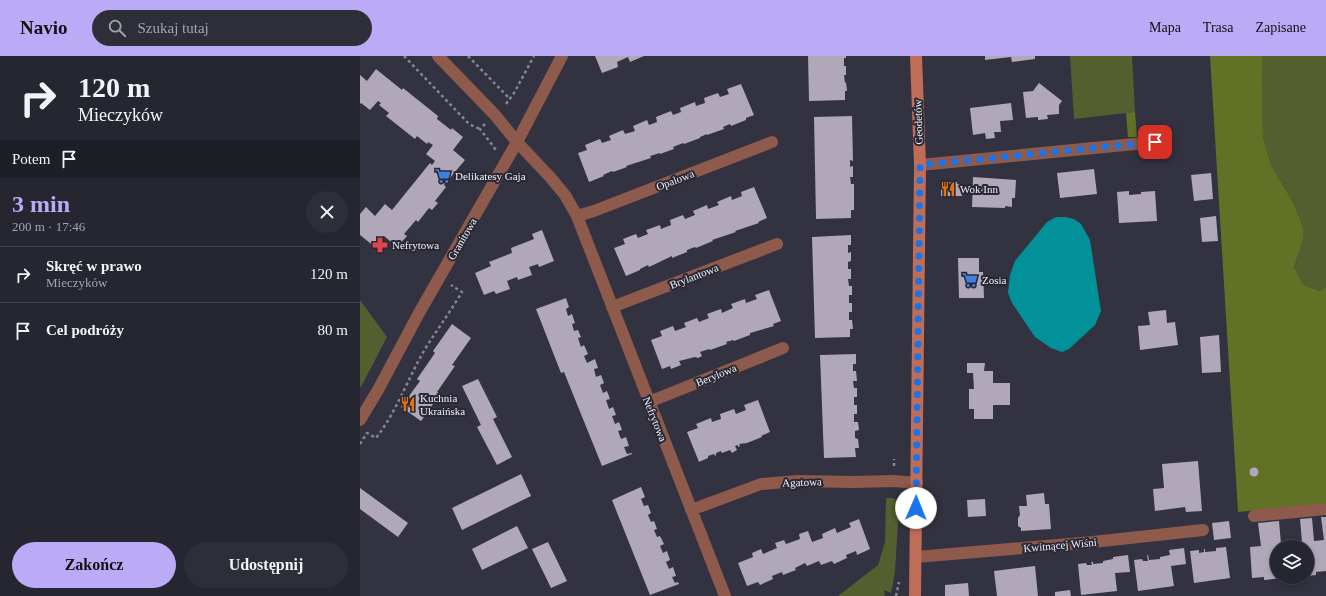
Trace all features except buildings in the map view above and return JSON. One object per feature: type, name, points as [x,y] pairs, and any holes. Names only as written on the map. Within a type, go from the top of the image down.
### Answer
[{"type":"street","name":"Nefrytowa","points":[[438,56],[495,116],[565,195],[577,216],[725,596]]},
{"type":"street","name":"Granitowa","points":[[360,420],[378,390],[419,313],[517,142],[562,56]]},
{"type":"street","name":"Geodetów","points":[[915,596],[920,165],[916,56]]},
{"type":"street","name":"Opalowa","points":[[577,216],[594,211],[772,142]]},
{"type":"street","points":[[920,165],[1155,142]]},
{"type":"street","name":"Brylantowa","points":[[612,307],[777,244]]},
{"type":"street","name":"Berylowa","points":[[649,402],[783,348]]},
{"type":"street","name":"Agatowa","points":[[692,510],[761,484],[798,481],[894,481],[917,483]]},
{"type":"street","points":[[1254,516],[1326,510]]},
{"type":"street","name":"Kwitnącej Wiśni","points":[[916,557],[1093,542],[1204,530]]},
{"type":"path","points":[[404,56],[469,124],[480,129]]},
{"type":"path","points":[[468,56],[510,99]]},
{"type":"path","points":[[504,106],[510,99],[534,56]]},
{"type":"path","points":[[360,444],[367,433],[376,438],[381,431],[402,395],[425,350],[462,292],[448,284]]},
{"type":"green space","points":[[1070,56],[1132,56],[1135,112],[1074,119]]},
{"type":"green space","points":[[1210,56],[1262,56],[1263,137],[1271,165],[1294,204],[1303,227],[1303,240],[1294,267],[1303,284],[1320,291],[1326,287],[1326,504],[1238,512]]},
{"type":"green space","points":[[1262,56],[1326,56],[1326,287],[1320,291],[1303,284],[1294,267],[1303,240],[1303,227],[1294,204],[1271,165],[1263,137]]},
{"type":"green space","points":[[1135,112],[1137,137],[1128,137],[1126,113]]},
{"type":"green space","points":[[360,300],[387,337],[361,387],[360,386]]},
{"type":"green space","points":[[886,498],[893,498],[899,506],[895,572],[891,593],[884,590],[885,596],[838,596],[878,565],[885,542]]},
{"type":"water","points":[[1056,217],[1074,219],[1081,224],[1090,240],[1101,311],[1095,325],[1069,349],[1062,352],[1051,348],[1035,337],[1012,303],[1008,293],[1010,275],[1015,261],[1047,222]]},
{"type":"place","name":"Delikatesy Gaja","points":[[443,176]]},
{"type":"place","name":"Wok Inn","points":[[948,189]]},
{"type":"place","name":"Nefrytowa","points":[[380,245]]},
{"type":"place","name":"Zosia","points":[[970,280]]},
{"type":"place","name":"Kuchnia Ukraińska","points":[[408,404]]},
{"type":"route","points":[[916,508],[920,165],[1155,142]]}]
